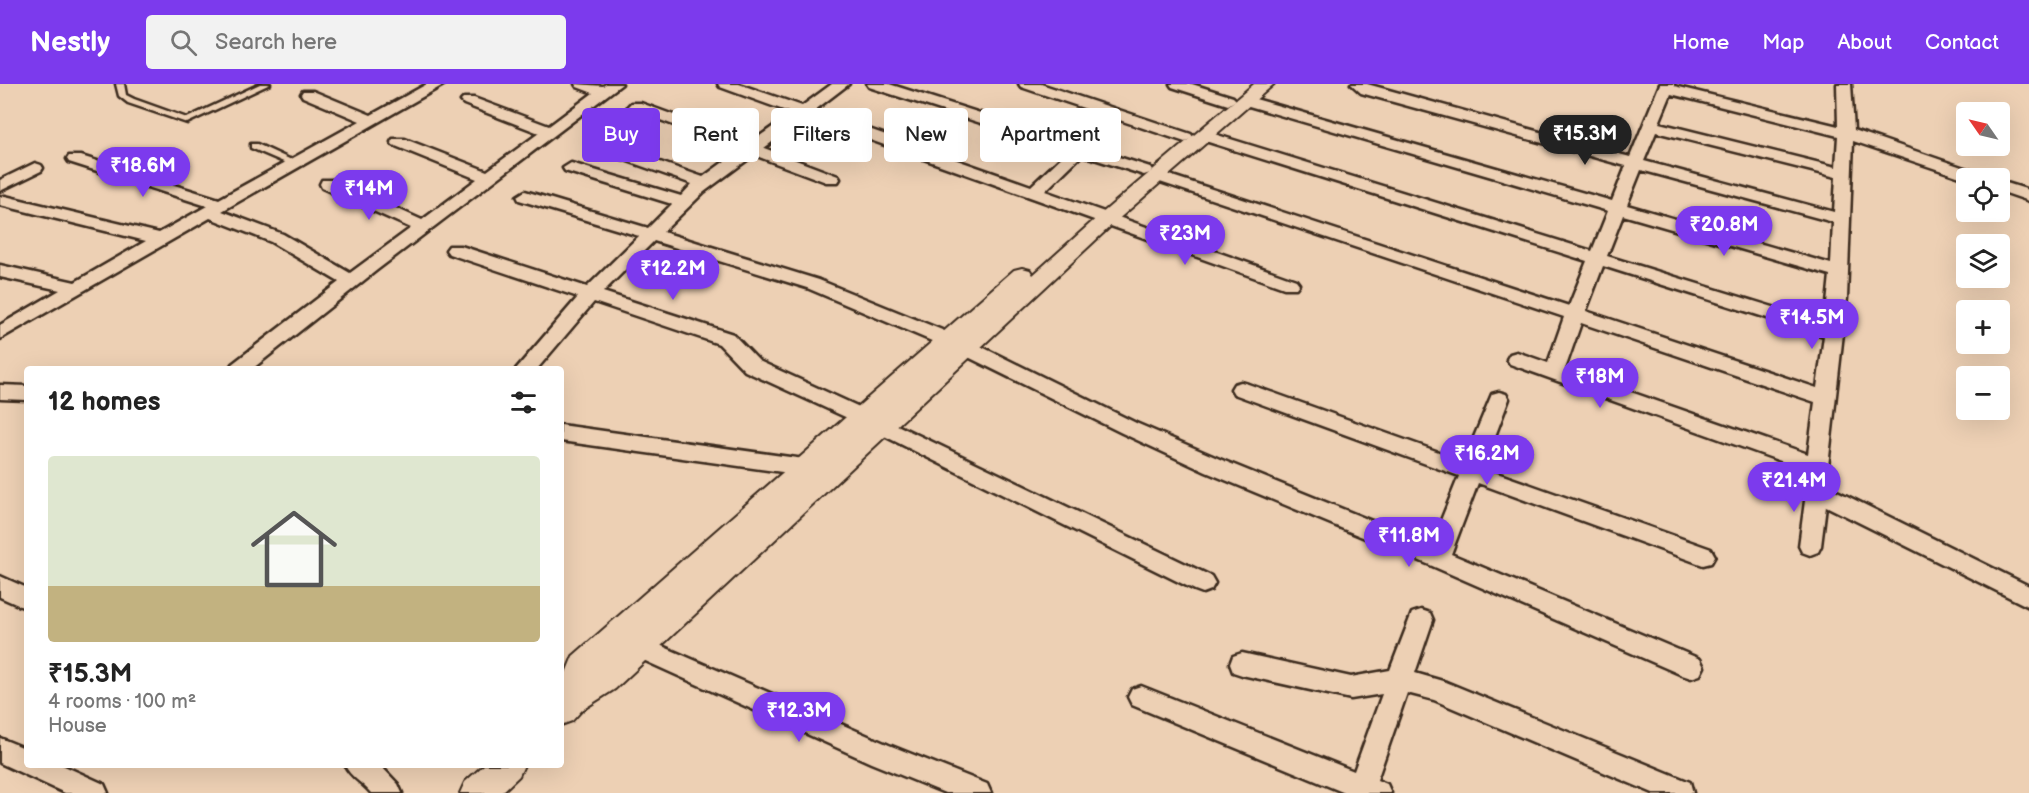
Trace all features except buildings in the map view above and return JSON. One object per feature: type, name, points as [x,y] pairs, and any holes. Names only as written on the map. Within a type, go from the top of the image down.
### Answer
[{"type":"street","points":[[0,333],[160,239],[438,84]]},
{"type":"street","points":[[582,84],[610,88]]},
{"type":"street","points":[[725,84],[791,108]]},
{"type":"street","points":[[808,108],[842,84]]},
{"type":"street","points":[[874,84],[980,118]]},
{"type":"street","points":[[1026,84],[1833,332]]},
{"type":"street","points":[[1177,84],[1240,95],[1839,272]]},
{"type":"street","points":[[566,706],[604,680],[871,421],[1101,215],[1240,95],[1265,84]]},
{"type":"street","points":[[1358,84],[1366,90],[1840,219]]},
{"type":"street","points":[[1810,546],[1839,272],[1846,134],[1844,84]]},
{"type":"street","points":[[1554,372],[1666,86],[1846,134],[1956,170]]},
{"type":"street","points":[[243,366],[423,227],[610,88]]},
{"type":"street","points":[[308,94],[372,121]]},
{"type":"street","points":[[469,101],[551,132]]},
{"type":"street","points":[[636,106],[672,119]]},
{"type":"street","points":[[1651,126],[1843,174]]},
{"type":"street","points":[[872,136],[1101,215],[1290,284]]},
{"type":"street","points":[[399,142],[490,178]]},
{"type":"street","points":[[759,152],[832,179]]},
{"type":"street","points":[[75,159],[215,208],[277,238],[352,282]]},
{"type":"street","points":[[645,162],[704,183]]},
{"type":"street","points":[[529,366],[591,294],[704,183],[734,162]]},
{"type":"street","points":[[1034,192],[1065,162]]},
{"type":"street","points":[[1117,162],[1826,398]]},
{"type":"street","points":[[3,194],[35,168]]},
{"type":"street","points":[[571,168],[684,202]]},
{"type":"street","points":[[328,183],[423,227]]},
{"type":"street","points":[[2010,189],[2029,196]]},
{"type":"street","points":[[3,194],[160,239]]},
{"type":"street","points":[[525,196],[813,284],[958,344],[1129,428],[1214,466],[1438,558],[1692,667]]},
{"type":"street","points":[[455,250],[726,339],[733,345],[740,358],[752,366],[871,421],[1203,583]]},
{"type":"street","points":[[0,271],[77,288]]},
{"type":"street","points":[[1516,359],[1818,476],[1825,495],[2029,597]]},
{"type":"street","points":[[1241,389],[1703,556]]},
{"type":"street","points":[[0,392],[24,393]]},
{"type":"street","points":[[1438,558],[1499,399]]},
{"type":"street","points":[[566,706],[584,665],[804,467],[871,421]]},
{"type":"street","points":[[564,433],[804,467]]},
{"type":"street","points":[[0,586],[24,598]]},
{"type":"street","points":[[1141,697],[1366,791],[1398,681],[1421,620]]},
{"type":"street","points":[[639,647],[880,754],[977,793]]},
{"type":"street","points":[[1242,664],[1351,688],[1398,681],[1437,690],[1680,791]]},
{"type":"street","points":[[0,750],[24,761]]},
{"type":"street","points":[[40,768],[94,793]]},
{"type":"street","points":[[362,768],[374,776],[388,793]]},
{"type":"street","points":[[477,793],[505,768]]},
{"type":"lane","points":[[120,84],[123,96],[131,101],[187,121],[266,84]]},
{"type":"lane","points":[[254,146],[296,164]]}]
